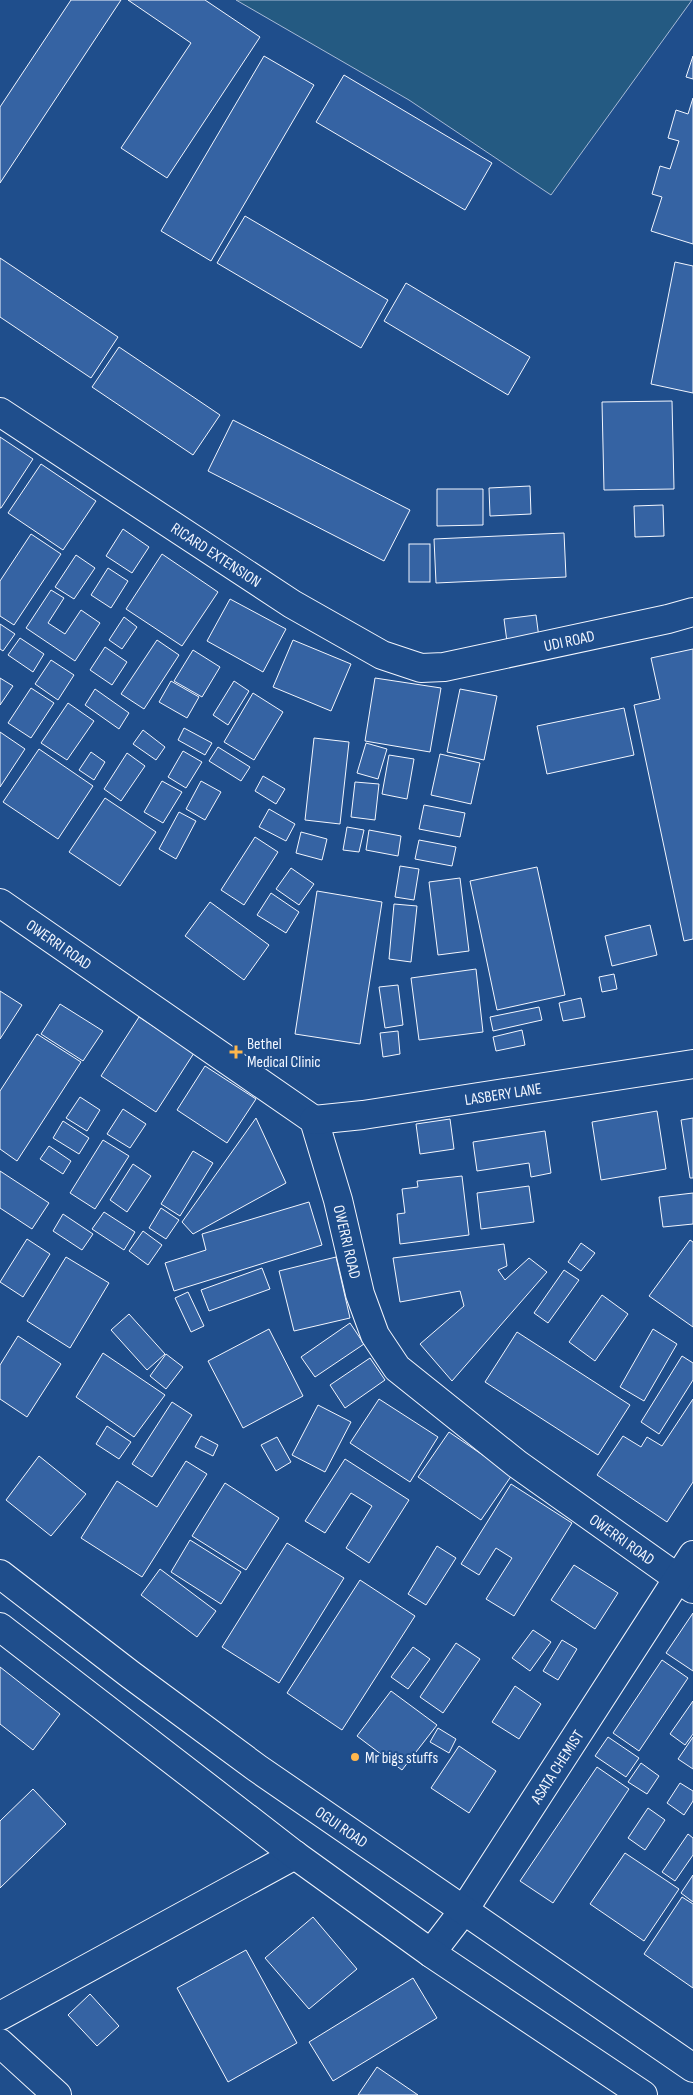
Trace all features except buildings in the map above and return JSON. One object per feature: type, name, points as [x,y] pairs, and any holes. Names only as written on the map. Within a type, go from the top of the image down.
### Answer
[{"type":"street","name":"RICARD EXTENSION","points":[[0,412],[300,608],[388,657],[421,668],[444,667]]},
{"type":"street","name":"UDI ROAD","points":[[444,667],[693,612]]},
{"type":"street","name":"OWERRI ROAD","points":[[0,903],[314,1120],[338,1200],[360,1294],[375,1336],[397,1368],[516,1464],[685,1584]]},
{"type":"street","name":"LASBERY LANE","points":[[314,1120],[364,1115],[693,1064]]},
{"type":"street","name":"ASATA CHEMIST","points":[[432,1953],[464,1910],[685,1584],[693,1555]]},
{"type":"street","name":"OGUI ROAD","points":[[0,1574],[131,1675],[257,1768],[693,2068]]},
{"type":"street","points":[[0,1627],[295,1855],[432,1953],[643,2095]]},
{"type":"street","points":[[0,2016],[295,1855]]},
{"type":"street","points":[[0,2043],[57,2095]]},
{"type":"shaded area","points":[[236,0],[692,0],[551,195],[409,100]]},
{"type":"place","name":"Bethel Medical Clinic","points":[[236,1052]]},
{"type":"place","name":"Mr bigs stuffs","points":[[355,1757]]}]
